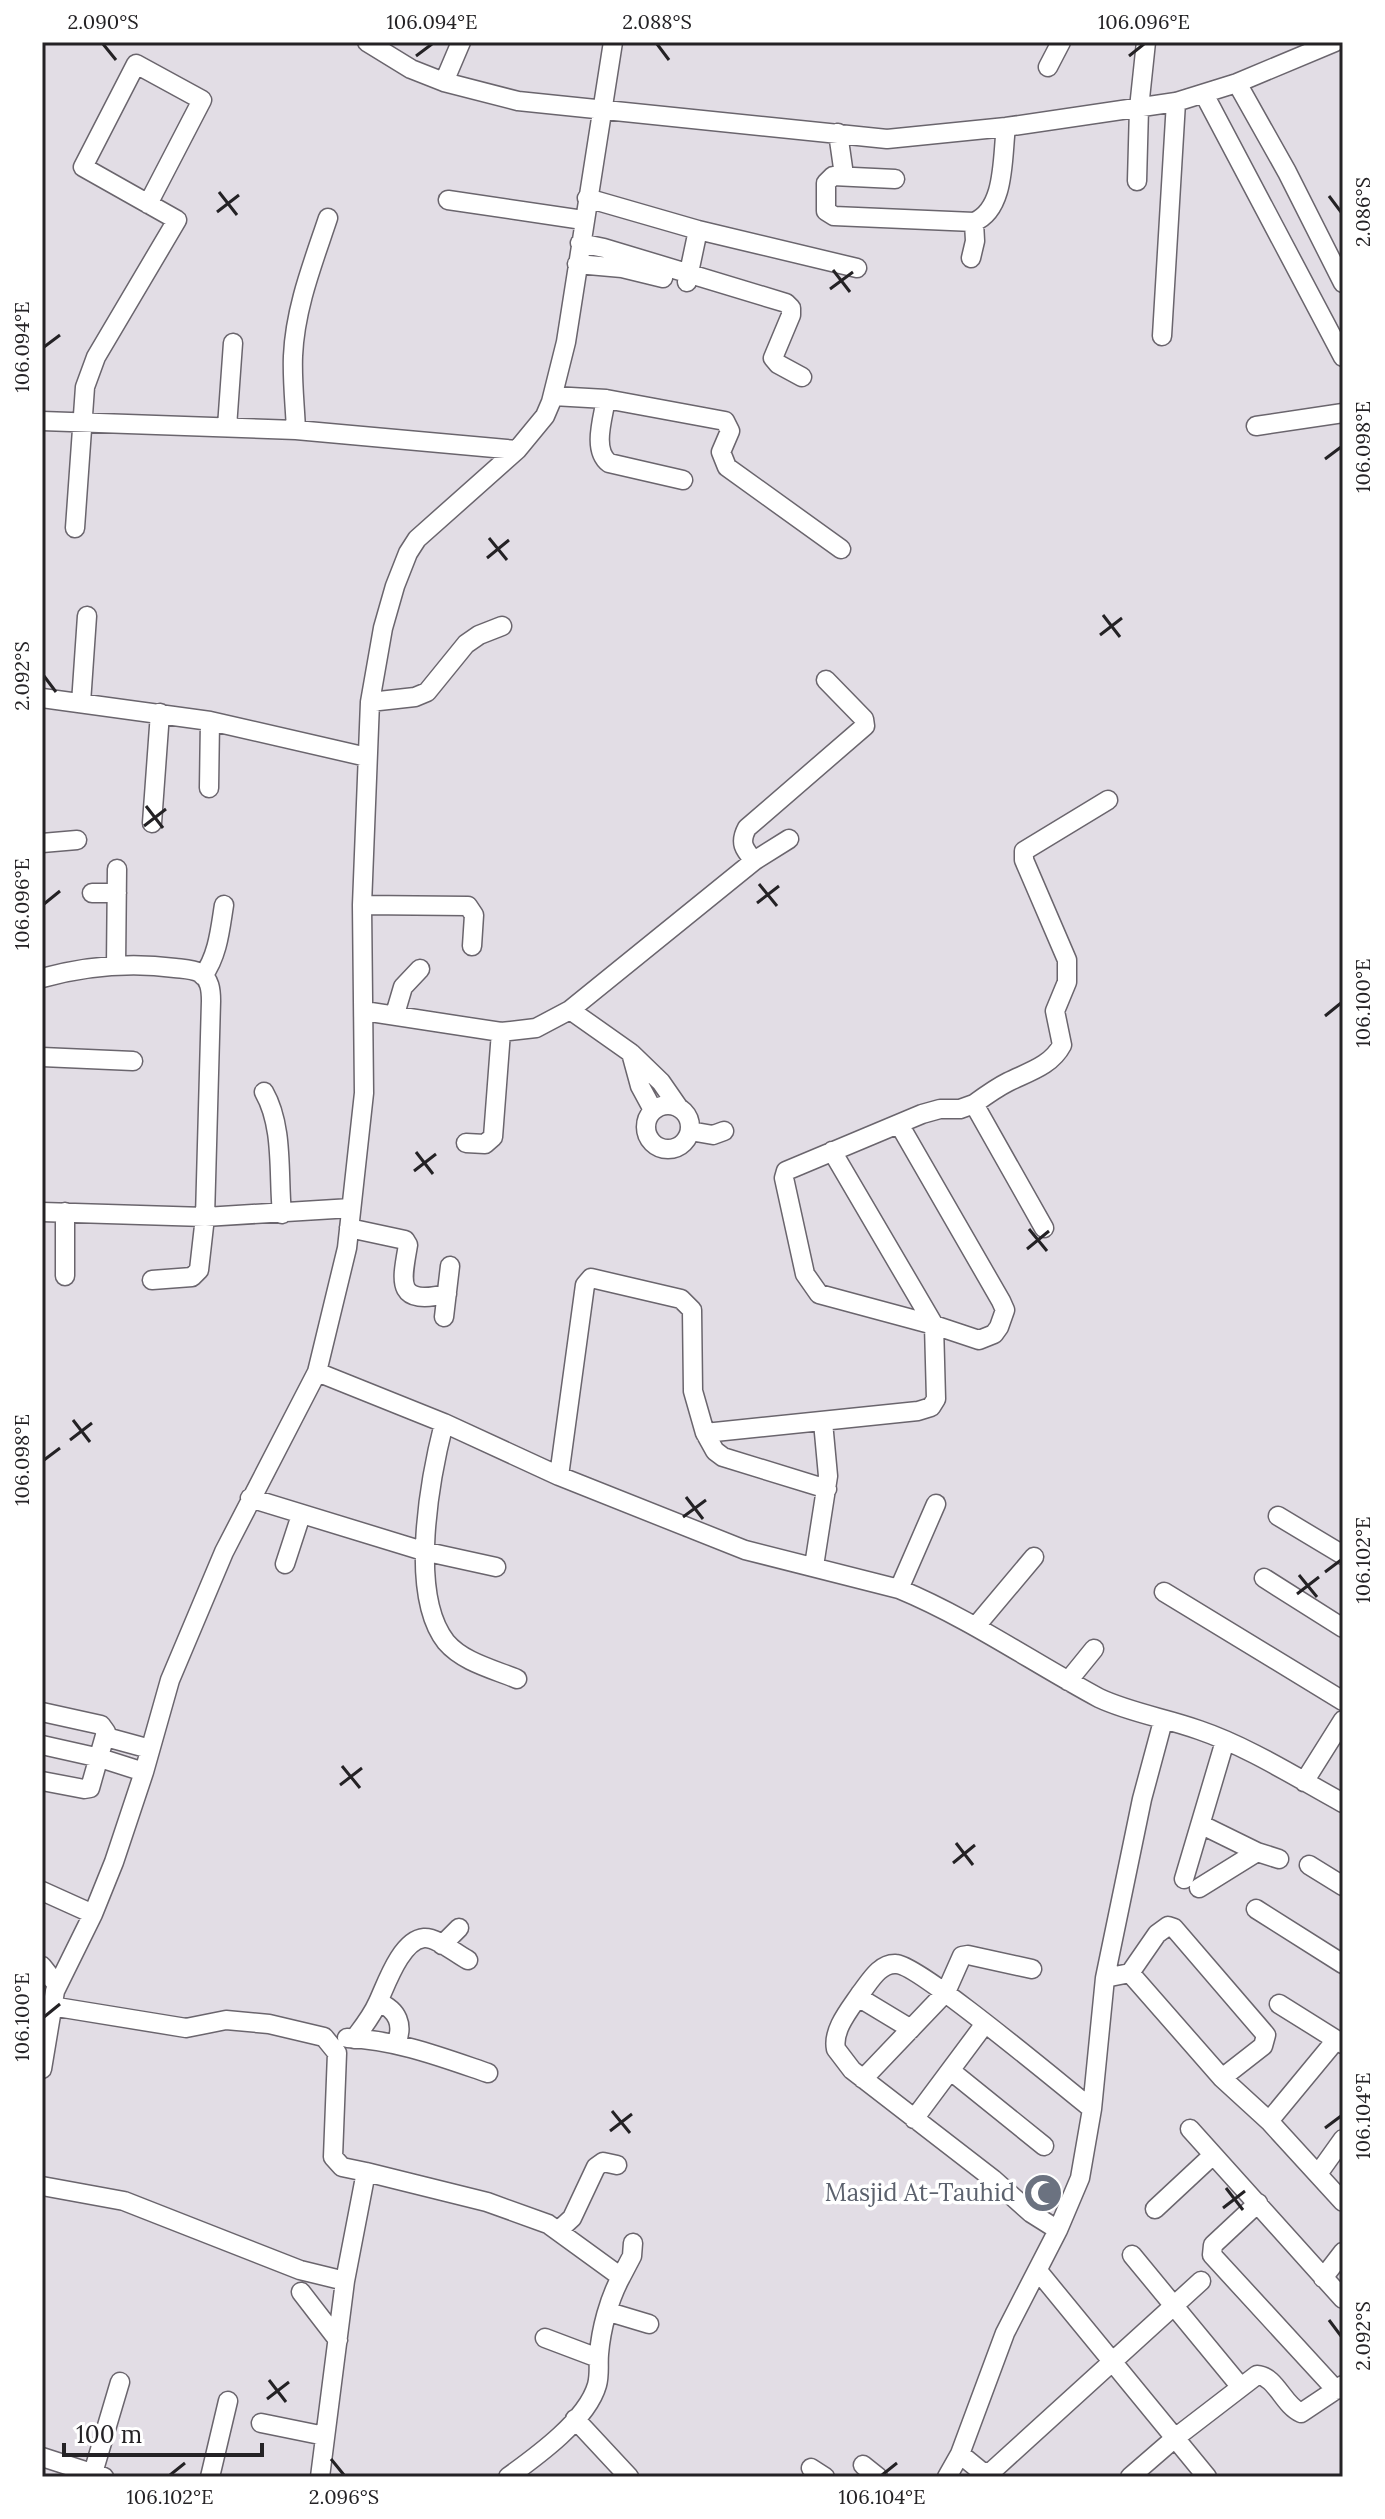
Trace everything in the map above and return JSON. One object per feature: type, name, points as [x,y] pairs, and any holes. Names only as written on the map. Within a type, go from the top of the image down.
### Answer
[{"type":"street","points":[[367,42],[411,69],[444,82],[518,101],[887,139],[1006,127],[1176,102],[1237,83],[1335,42]]},
{"type":"street","points":[[444,82],[461,42]]},
{"type":"street","points":[[42,2069],[57,1985],[93,1914],[114,1862],[170,1680],[224,1552],[317,1372],[347,1248],[364,1093],[362,905],[367,757],[370,702],[383,628],[408,553],[417,539],[517,450],[545,416],[553,396],[566,342],[613,42]]},
{"type":"street","points":[[1048,67],[1061,42]]},
{"type":"street","points":[[1137,181],[1139,108],[1146,42]]},
{"type":"street","points":[[75,528],[80,422],[85,387],[96,357],[177,220],[148,204],[83,167],[136,64],[202,100],[148,204]]},
{"type":"street","points":[[1237,83],[1287,172],[1343,283]]},
{"type":"street","points":[[1204,94],[1343,357]]},
{"type":"street","points":[[1162,336],[1176,102]]},
{"type":"street","points":[[895,179],[833,176],[826,183],[825,207],[832,216],[974,222],[989,213],[997,197],[1006,127]]},
{"type":"street","points":[[838,133],[844,175]]},
{"type":"street","points":[[587,198],[698,230],[857,268]]},
{"type":"street","points":[[448,200],[583,220]]},
{"type":"street","points":[[296,430],[293,357],[296,325],[303,291],[328,218]]},
{"type":"street","points":[[971,258],[975,241],[974,222]]},
{"type":"street","points":[[688,279],[698,230]]},
{"type":"street","points":[[580,243],[688,279],[701,289],[712,280],[789,306],[791,315],[773,358],[802,377]]},
{"type":"street","points":[[577,264],[688,279]]},
{"type":"street","points":[[227,427],[233,343]]},
{"type":"street","points":[[553,396],[606,399],[725,421],[730,431],[721,452],[727,467],[841,549]]},
{"type":"street","points":[[606,399],[600,447],[604,460],[683,480]]},
{"type":"street","points":[[1256,426],[1343,413]]},
{"type":"street","points":[[42,421],[296,430],[517,450]]},
{"type":"street","points":[[81,703],[87,616]]},
{"type":"street","points":[[370,702],[415,697],[427,692],[466,644],[502,626]]},
{"type":"street","points":[[754,861],[741,840],[747,828],[865,726],[864,719],[826,680]]},
{"type":"street","points":[[42,698],[210,721],[367,757]]},
{"type":"street","points":[[152,823],[160,713]]},
{"type":"street","points":[[209,788],[210,721]]},
{"type":"street","points":[[899,1124],[1005,1310],[999,1327],[986,1339],[970,1338],[934,1325],[819,1294],[809,1282],[784,1175],[789,1168],[931,1111],[960,1109],[974,1104],[1007,1082],[1036,1070],[1054,1056],[1062,1045],[1055,1011],[1067,982],[1067,960],[1024,860],[1024,851],[1108,800]]},
{"type":"street","points":[[364,1011],[501,1032],[536,1028],[570,1010],[754,861],[789,839]]},
{"type":"street","points":[[42,843],[77,840]]},
{"type":"street","points":[[116,966],[117,869]]},
{"type":"street","points":[[92,893],[117,893]]},
{"type":"street","points":[[203,976],[217,947],[224,905]]},
{"type":"street","points":[[362,905],[468,906],[474,915],[472,946]]},
{"type":"street","points":[[42,978],[64,972],[116,966],[164,966],[193,970],[210,984],[205,1217],[197,1273],[192,1277],[152,1280]]},
{"type":"street","points":[[395,1014],[403,987],[420,969]]},
{"type":"street","points":[[570,1010],[631,1053],[661,1082],[688,1118],[690,1131],[683,1143],[670,1149],[657,1146],[647,1136],[646,1122],[653,1110],[665,1105],[679,1108]]},
{"type":"street","points":[[466,1143],[485,1144],[493,1137],[501,1032]]},
{"type":"street","points":[[631,1053],[640,1086],[653,1110]]},
{"type":"street","points":[[42,1057],[133,1061]]},
{"type":"street","points":[[264,1092],[278,1132],[282,1214]]},
{"type":"street","points":[[974,1104],[1044,1228]]},
{"type":"street","points":[[690,1131],[713,1135],[724,1131]]},
{"type":"street","points":[[705,1433],[823,1422],[931,1407],[936,1399],[934,1325],[832,1151]]},
{"type":"street","points":[[42,1212],[205,1217],[351,1208]]},
{"type":"street","points":[[65,1212],[65,1276]]},
{"type":"street","points":[[349,1228],[405,1240],[408,1245],[402,1281],[405,1289],[418,1296],[447,1294]]},
{"type":"street","points":[[444,1317],[450,1266]]},
{"type":"street","points":[[559,1476],[585,1285],[591,1278],[681,1299],[692,1310],[693,1391],[705,1433],[715,1451],[723,1457],[827,1489]]},
{"type":"street","points":[[317,1372],[444,1423],[559,1476],[745,1550],[899,1589],[951,1612],[1119,1708],[1199,1729],[1343,1803]]},
{"type":"street","points":[[814,1566],[829,1464],[823,1422]]},
{"type":"street","points":[[444,1423],[435,1460],[423,1551],[436,1626],[447,1643],[461,1656],[517,1679]]},
{"type":"street","points":[[250,1498],[423,1551],[496,1567]]},
{"type":"street","points":[[899,1589],[936,1504]]},
{"type":"street","points":[[285,1564],[301,1515]]},
{"type":"street","points":[[1278,1516],[1343,1555]]},
{"type":"street","points":[[976,1626],[1034,1557]]},
{"type":"street","points":[[1264,1578],[1343,1628]]},
{"type":"street","points":[[1164,1592],[1343,1701]]},
{"type":"street","points":[[1068,1681],[1094,1649]]},
{"type":"street","points":[[42,1712],[101,1725],[106,1737],[92,1786],[87,1789],[42,1781]]},
{"type":"street","points":[[1304,1782],[1343,1720]]},
{"type":"street","points":[[947,2477],[960,2454],[1005,2333],[1058,2230],[1080,2178],[1092,2109],[1105,1978],[1142,1799],[1163,1721]]},
{"type":"street","points":[[106,1737],[150,1749]]},
{"type":"street","points":[[1225,1741],[1202,1825],[1192,1884],[1257,1852]]},
{"type":"street","points":[[42,1745],[144,1772]]},
{"type":"street","points":[[1202,1825],[1257,1852],[1279,1859]]},
{"type":"street","points":[[1309,1865],[1343,1886]]},
{"type":"street","points":[[42,1891],[93,1914]]},
{"type":"street","points":[[1256,1909],[1343,1964]]},
{"type":"street","points":[[1105,1978],[1130,1973],[1157,1934],[1168,1926],[1174,1928],[1266,2035],[1263,2046],[1222,2078]]},
{"type":"street","points":[[442,1945],[459,1928]]},
{"type":"street","points":[[354,2039],[369,2020],[387,1977],[414,1943],[424,1938],[468,1960]]},
{"type":"street","points":[[863,2079],[946,1992],[962,1956],[1032,1969]]},
{"type":"street","points":[[1058,2230],[1031,2213],[993,2179],[863,2079],[842,2060],[835,2042],[838,2031],[877,1972],[897,1963],[907,1966],[946,1992],[1092,2109]]},
{"type":"street","points":[[42,1967],[57,1985]]},
{"type":"street","points":[[1130,1973],[1222,2078],[1269,2121],[1343,2202]]},
{"type":"street","points":[[858,1997],[911,2029]]},
{"type":"street","points":[[378,2002],[396,2014],[400,2024],[396,2044]]},
{"type":"street","points":[[1269,2121],[1340,2042],[1279,2004]]},
{"type":"street","points":[[51,2006],[186,2028],[226,2020],[269,2024],[324,2037],[396,2044],[488,2073]]},
{"type":"street","points":[[914,2119],[984,2025]]},
{"type":"street","points":[[324,2037],[337,2053],[333,2157],[342,2167],[487,2202],[559,2230],[621,2277]]},
{"type":"street","points":[[951,2071],[1044,2146]]},
{"type":"street","points":[[1190,2129],[1343,2299]]},
{"type":"street","points":[[1318,2174],[1343,2139]]},
{"type":"street","points":[[1155,2209],[1213,2155]]},
{"type":"street","points":[[559,2230],[572,2218],[596,2167],[608,2162],[617,2165]]},
{"type":"street","points":[[320,2477],[345,2281],[366,2172]]},
{"type":"street","points":[[42,2186],[124,2201],[300,2270],[345,2281]]},
{"type":"street","points":[[1130,2477],[1257,2375],[1264,2375],[1292,2408],[1301,2413],[1340,2387],[1212,2255],[1213,2245],[1258,2203]]},
{"type":"street","points":[[508,2477],[541,2452],[575,2419],[592,2397],[597,2383],[602,2331],[621,2277],[632,2256],[633,2243]]},
{"type":"street","points":[[1323,2278],[1343,2252]]},
{"type":"street","points":[[1132,2255],[1240,2386]]},
{"type":"street","points":[[1038,2271],[1207,2477]]},
{"type":"street","points":[[960,2454],[982,2472],[991,2472],[1201,2281]]},
{"type":"street","points":[[301,2292],[338,2340]]},
{"type":"street","points":[[609,2312],[649,2324]]},
{"type":"street","points":[[545,2338],[598,2358]]},
{"type":"street","points":[[42,2457],[99,2475],[120,2382]]},
{"type":"street","points":[[210,2477],[228,2401]]},
{"type":"street","points":[[575,2419],[629,2477]]},
{"type":"street","points":[[261,2423],[325,2436]]},
{"type":"place","name":"Masjid At-Tauhid","points":[[1043,2193]]}]
